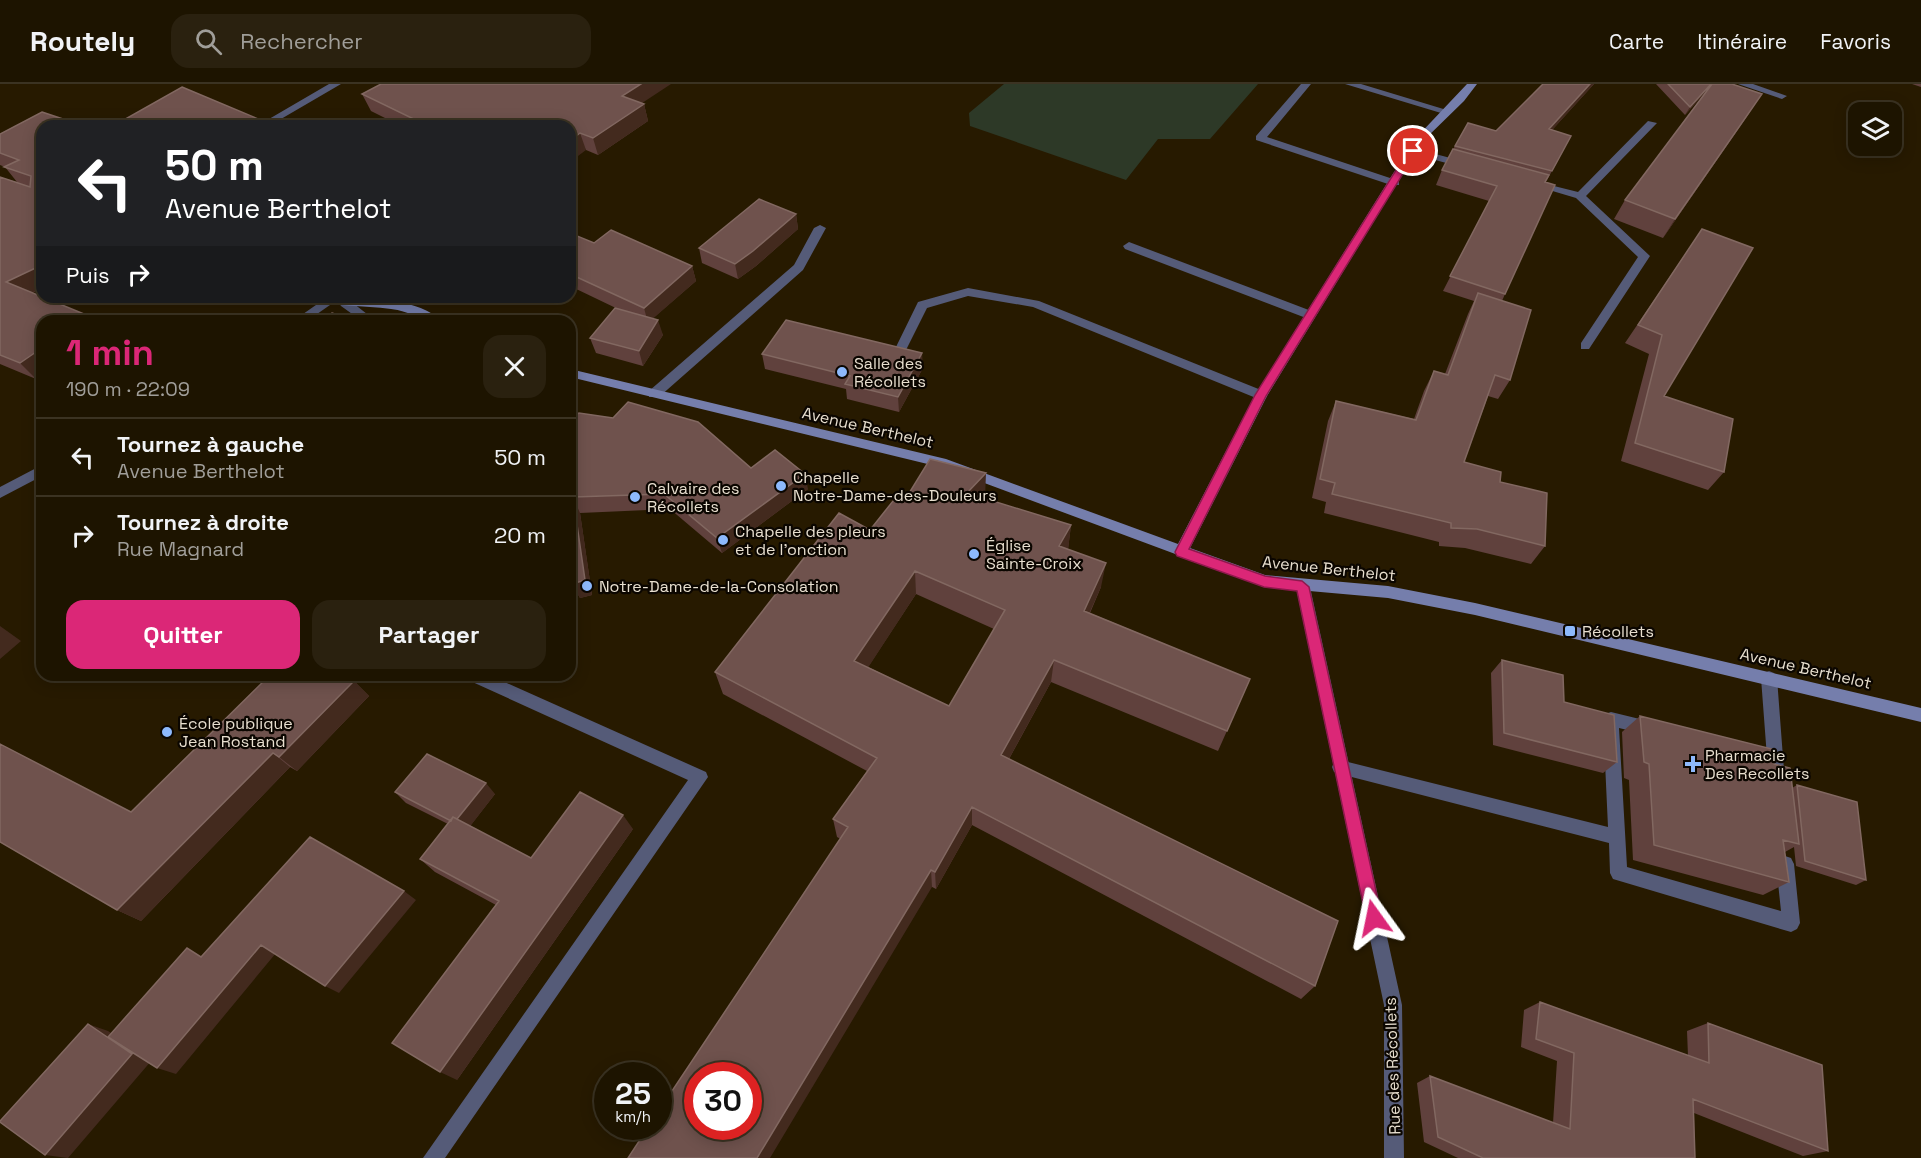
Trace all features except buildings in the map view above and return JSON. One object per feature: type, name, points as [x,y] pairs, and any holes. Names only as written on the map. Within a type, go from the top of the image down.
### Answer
[{"type":"main road","points":[[1181,552],[1261,395],[1310,315],[1430,124],[1459,100],[1472,84]]},
{"type":"main road","points":[[345,303],[390,305],[414,310],[424,315]]},
{"type":"main road","name":"Avenue Berthelot","points":[[576,374],[946,464],[1037,495],[1181,552],[1264,581],[1302,587],[1399,594],[1475,609],[1921,714]]},
{"type":"street","points":[[273,120],[336,84]]},
{"type":"street","points":[[1306,84],[1260,138],[1395,183]]},
{"type":"street","points":[[1350,84],[1445,111]]},
{"type":"street","points":[[1743,84],[1782,96]]},
{"type":"street","points":[[1580,196],[1652,123]]},
{"type":"street","points":[[1413,151],[1480,169]]},
{"type":"street","points":[[1524,181],[1580,196],[1644,256],[1585,346]]},
{"type":"street","points":[[654,394],[799,267],[820,228]]},
{"type":"street","points":[[1129,246],[1310,315]]},
{"type":"street","points":[[901,349],[922,305],[968,292],[1035,304],[1261,395]]},
{"type":"street","points":[[308,315],[325,303]]},
{"type":"street","points":[[345,303],[362,315]]},
{"type":"street","points":[[0,493],[36,473]]},
{"type":"street","name":"Rue des Récollets","points":[[1302,587],[1393,1005],[1394,1158]]},
{"type":"street","points":[[1769,678],[1768,757],[1779,806]]},
{"type":"street","points":[[433,1158],[700,777],[486,681]]},
{"type":"street","points":[[1670,733],[1611,719],[1619,873],[1791,923],[1783,841]]},
{"type":"street","points":[[1341,767],[1617,837]]},
{"type":"green space","points":[[1004,84],[1258,84],[1210,139],[1158,139],[1126,180],[970,126],[969,113]]},
{"type":"place","name":"Salle des Récollets","points":[[842,372]]},
{"type":"place","name":"Chapelle Notre-Dame-des-Douleurs","points":[[781,486]]},
{"type":"place","name":"Calvaire des Récollets","points":[[635,497]]},
{"type":"place","name":"Chapelle des pleurs et de l'onction","points":[[723,540]]},
{"type":"place","name":"Église Sainte-Croix","points":[[974,554]]},
{"type":"place","name":"Notre-Dame-de-la-Consolation","points":[[587,586]]},
{"type":"place","name":"Récollets","points":[[1570,631]]},
{"type":"place","name":"École publique Jean Rostand","points":[[167,732]]},
{"type":"place","name":"Pharmacie Des Recollets","points":[[1693,764]]},
{"type":"route","points":[[1374,918],[1302,587],[1264,581],[1181,552],[1261,395],[1413,151]]}]
